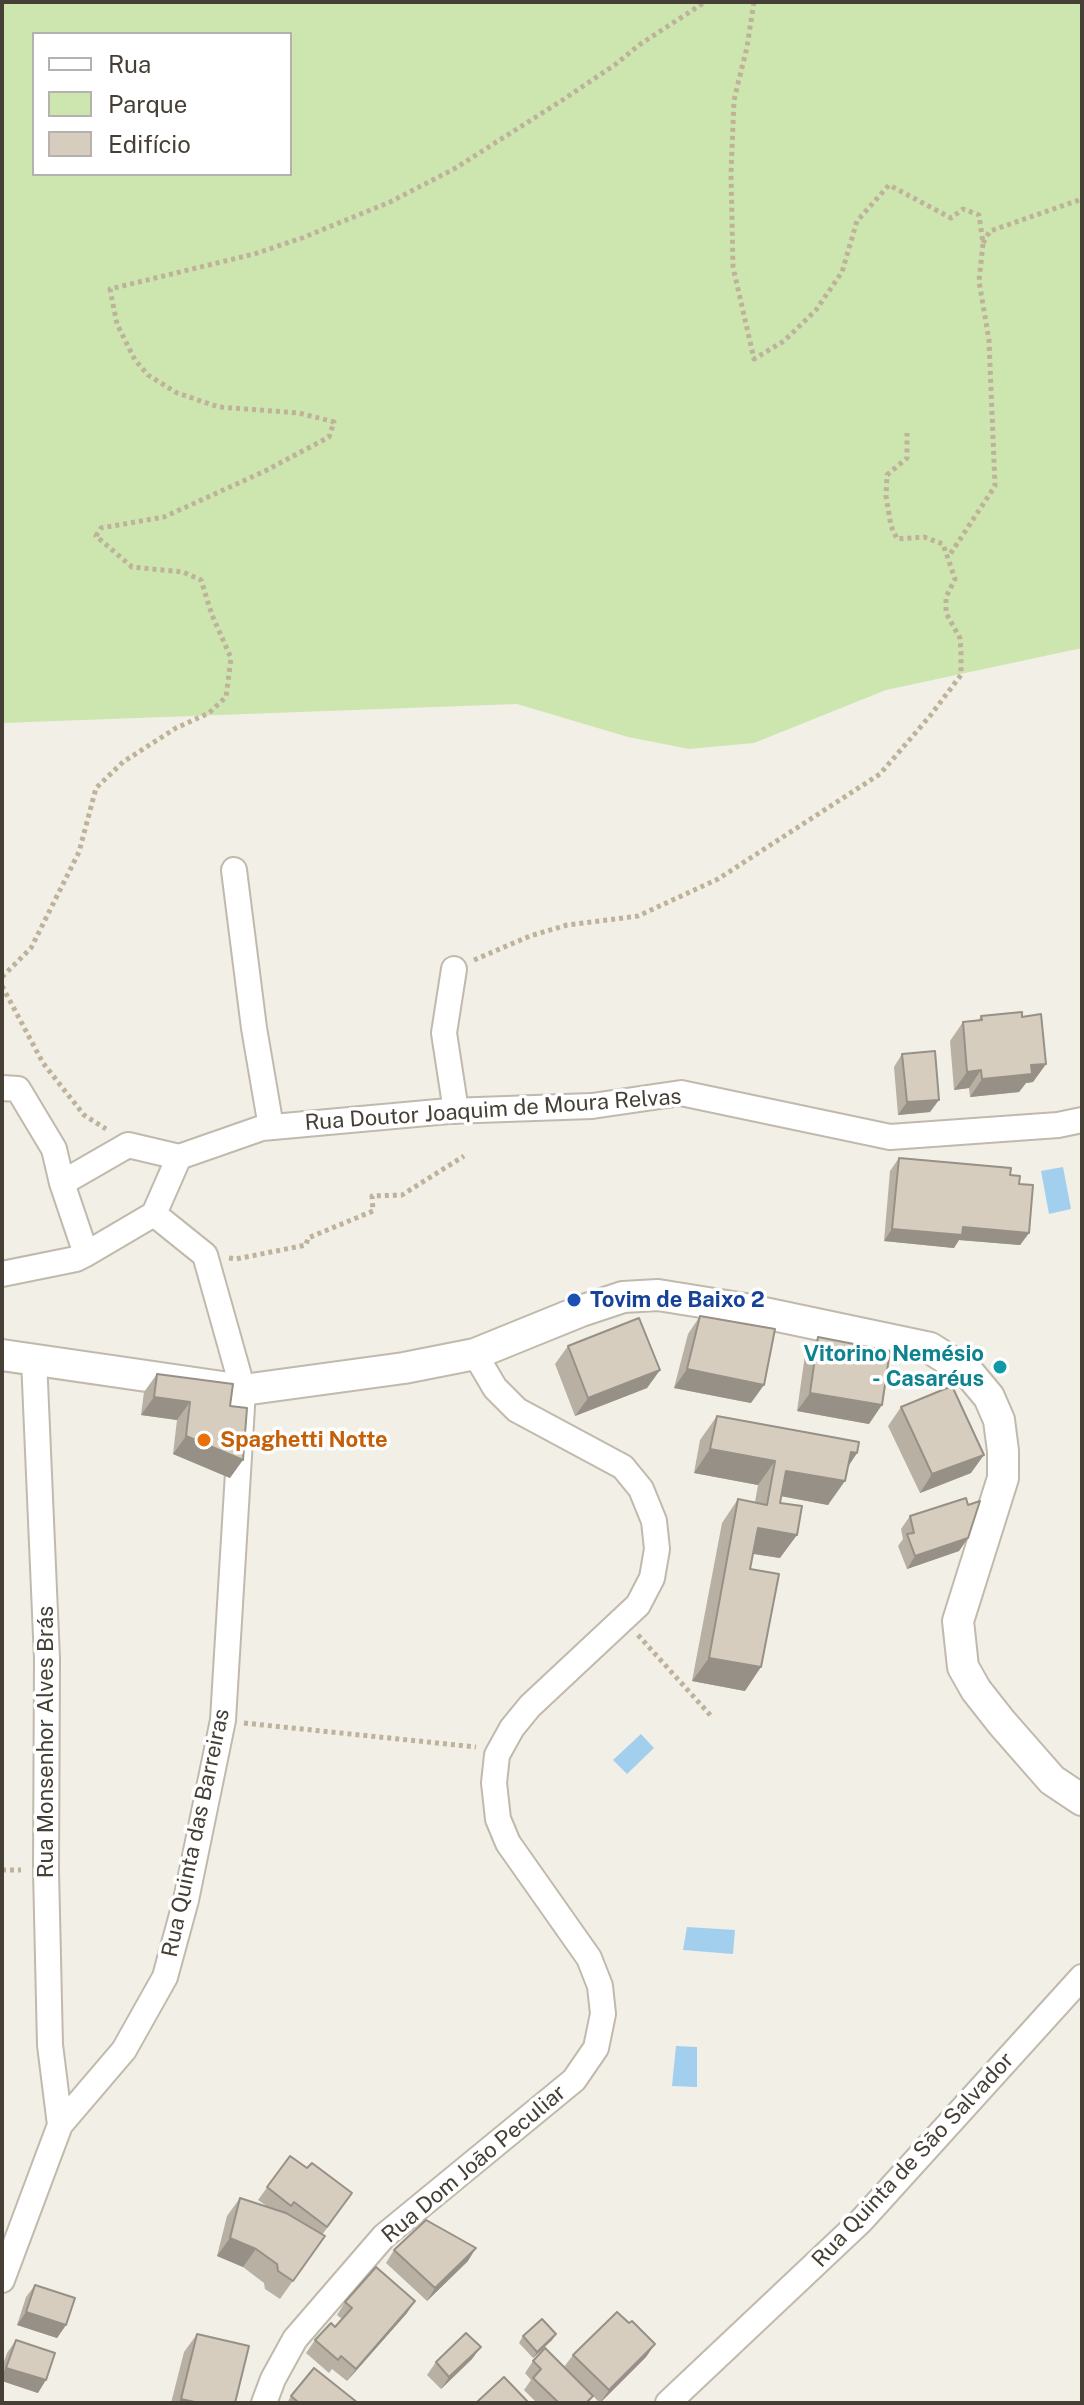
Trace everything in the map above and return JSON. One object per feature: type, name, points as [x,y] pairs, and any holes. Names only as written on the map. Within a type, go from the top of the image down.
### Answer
[{"type":"street","points":[[234,870],[254,1028],[271,1127]]},
{"type":"street","points":[[454,969],[444,1033],[456,1111]]},
{"type":"street","points":[[2,1088],[18,1089],[54,1149],[86,1254]]},
{"type":"street","name":"Rua Doutor Joaquim de Moura Relvas","points":[[179,1157],[262,1128],[456,1111],[592,1106],[681,1093],[890,1137],[1058,1125],[1082,1120]]},
{"type":"street","points":[[2,1274],[76,1259],[154,1214],[179,1157],[128,1145],[62,1183]]},
{"type":"street","points":[[154,1214],[205,1255]]},
{"type":"street","name":"Rua Quinta das Barreiras","points":[[2,2280],[60,2125],[124,2050],[165,1977],[186,1900],[223,1720],[243,1390],[205,1255]]},
{"type":"street","points":[[2,1355],[243,1390],[404,1368],[475,1354],[623,1297],[658,1295],[745,1309],[930,1348],[969,1373],[989,1397],[999,1420],[1003,1451],[1003,1478],[958,1621],[963,1667],[976,1690],[1052,1780],[1082,1800]]},
{"type":"street","name":"Rua Dom João Peculiar","points":[[264,2403],[295,2339],[384,2236],[574,2080],[596,2048],[603,2014],[600,1986],[589,1958],[508,1843],[498,1819],[494,1783],[497,1755],[512,1728],[530,1706],[638,1605],[652,1578],[657,1549],[654,1521],[641,1489],[623,1467],[517,1410],[495,1388],[475,1354]]},
{"type":"street","name":"Rua Monsenhor Alves Brás","points":[[34,1359],[47,1659],[46,1870],[50,2045],[60,2125]]},
{"type":"street","name":"Rua Quinta de São Salvador","points":[[668,2403],[861,2221],[1082,1977]]},
{"type":"path","points":[[2,977],[31,948],[79,852],[96,788],[123,762],[176,728],[209,713],[226,697],[231,658],[201,580],[183,572],[132,567],[96,536],[101,528],[164,517],[265,471],[329,437],[334,422],[299,413],[219,407],[177,393],[148,375],[135,360],[117,324],[110,289],[254,254],[316,233],[390,202],[454,169],[561,101],[705,2]]},
{"type":"path","points":[[754,2],[734,100],[731,174],[733,267],[743,322],[754,359],[784,341],[816,310],[842,272],[857,221],[889,185],[951,218],[963,209],[979,215],[983,243],[979,281],[989,340],[995,486],[949,556]]},
{"type":"path","points":[[983,243],[990,231],[1082,199]]},
{"type":"path","points":[[454,969],[530,936],[567,925],[638,916],[718,879],[880,774],[961,675],[960,638],[946,613],[946,597],[955,579],[949,556],[943,544],[924,537],[897,539],[891,526],[886,496],[887,475],[907,458],[907,433]]},
{"type":"path","points":[[2,986],[43,1063],[84,1115],[128,1145]]},
{"type":"path","points":[[205,1255],[236,1259],[306,1245],[308,1238],[373,1211],[372,1196],[402,1195],[464,1156]]},
{"type":"path","points":[[639,1636],[712,1717]]},
{"type":"path","points":[[223,1720],[483,1748],[497,1755]]},
{"type":"green space","points":[[2,2],[1082,2],[1082,648],[886,690],[754,743],[689,749],[628,737],[517,704],[2,723]]},
{"type":"water","points":[[1063,1167],[1071,1209],[1049,1214],[1041,1171]]},
{"type":"water","points":[[641,1734],[654,1748],[627,1774],[613,1760]]},
{"type":"water","points":[[687,1927],[735,1930],[733,1954],[683,1950]]},
{"type":"water","points":[[676,2046],[697,2047],[697,2087],[672,2086]]},
{"type":"building","points":[[1022,1012],[1022,1017],[1041,1014],[1046,1064],[1031,1065],[1032,1074],[982,1079],[981,1070],[967,1072],[963,1022],[982,1020],[981,1016]]},
{"type":"building","points":[[935,1051],[939,1100],[907,1102],[902,1054]]},
{"type":"building","points":[[899,1158],[1011,1168],[1010,1175],[1020,1176],[1019,1184],[1033,1185],[1029,1233],[963,1227],[962,1235],[892,1229]]},
{"type":"building","points":[[700,1316],[775,1329],[764,1385],[687,1369]]},
{"type":"building","points":[[639,1318],[660,1370],[588,1398],[568,1346]]},
{"type":"building","points":[[818,1337],[890,1351],[882,1405],[810,1393]]},
{"type":"building","points":[[157,1374],[233,1384],[230,1406],[247,1408],[243,1460],[186,1436],[190,1402],[154,1397]]},
{"type":"building","points":[[952,1386],[984,1455],[932,1474],[901,1407]]},
{"type":"building","points":[[717,1416],[859,1442],[857,1453],[851,1452],[845,1481],[786,1471],[780,1503],[802,1506],[797,1535],[758,1528],[750,1569],[779,1574],[761,1667],[709,1658],[738,1499],[767,1505],[775,1461],[710,1449]]},
{"type":"building","points":[[966,1498],[968,1505],[980,1501],[968,1538],[915,1556],[907,1534],[914,1533],[910,1516]]},
{"type":"building","points":[[290,2156],[307,2168],[312,2163],[352,2193],[327,2227],[294,2202],[291,2206],[267,2187]]},
{"type":"building","points":[[240,2198],[286,2213],[325,2236],[293,2281],[256,2249],[230,2238]]},
{"type":"building","points":[[426,2220],[476,2248],[435,2288],[394,2250]]},
{"type":"building","points":[[376,2267],[415,2301],[356,2369],[341,2356],[338,2360],[315,2340],[331,2323],[335,2327],[352,2308],[345,2302]]},
{"type":"building","points":[[35,2285],[75,2298],[66,2325],[26,2312]]},
{"type":"building","points":[[617,2312],[629,2323],[632,2321],[655,2344],[609,2390],[573,2355]]},
{"type":"building","points":[[542,2319],[556,2334],[537,2352],[523,2336]]},
{"type":"building","points":[[466,2333],[481,2347],[449,2377],[436,2362]]},
{"type":"building","points":[[197,2334],[249,2346],[235,2403],[199,2403],[181,2399]]},
{"type":"building","points":[[16,2340],[55,2353],[46,2380],[6,2368]]},
{"type":"building","points":[[545,2348],[593,2396],[586,2403],[559,2403],[533,2378],[541,2369],[533,2361]]},
{"type":"building","points":[[314,2368],[358,2403],[299,2403],[291,2396]]},
{"type":"building","points":[[504,2377],[529,2403],[477,2402]]},
{"type":"place","name":"Tovim de Baixo 2","points":[[574,1300]]},
{"type":"place","name":"Vitorino Nemésio - Casaréus","points":[[1000,1367]]},
{"type":"place","name":"Spaghetti Notte","points":[[204,1440]]}]
